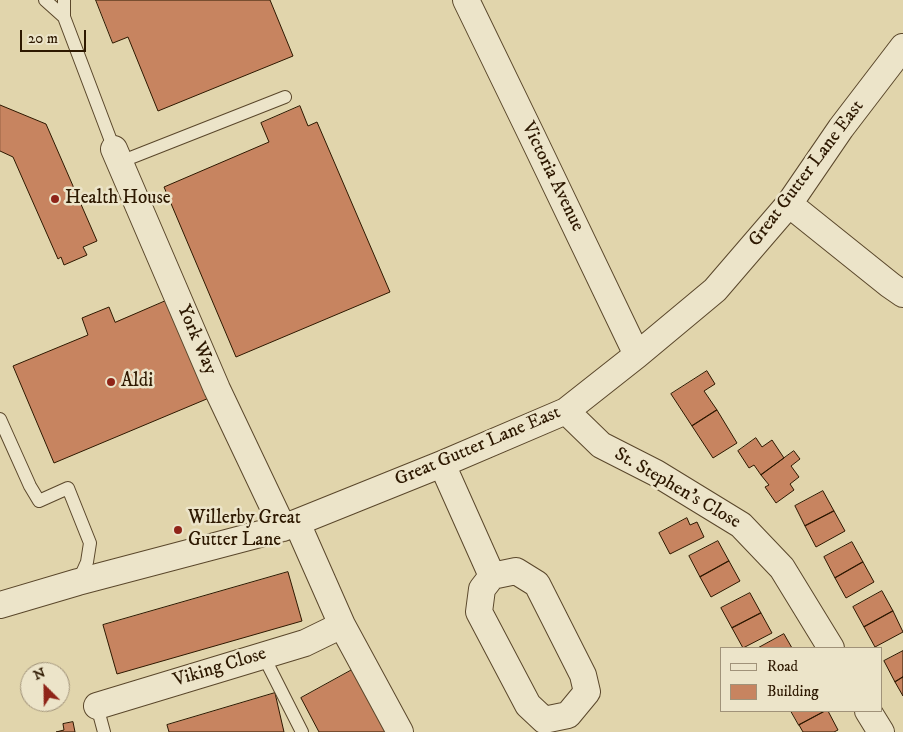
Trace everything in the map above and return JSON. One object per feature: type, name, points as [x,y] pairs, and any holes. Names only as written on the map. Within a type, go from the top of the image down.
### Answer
[{"type":"street","name":"Victoria Avenue","points":[[466,0],[637,356]]},
{"type":"street","name":"Great Gutter Lane East","points":[[0,605],[290,525],[442,464],[566,411],[637,356],[715,290],[789,204],[841,128],[903,47]]},
{"type":"street","name":"York Way","points":[[117,156],[217,389],[290,525]]},
{"type":"street","points":[[789,204],[903,294]]},
{"type":"street","name":"St. Stephen's Close","points":[[566,411],[601,446],[656,474],[741,525],[782,568],[830,647]]},
{"type":"street","points":[[442,464],[492,576]]},
{"type":"street","points":[[290,525],[400,732]]},
{"type":"street","points":[[516,572],[537,584],[583,676],[587,692],[568,715],[544,720],[528,705],[479,612],[482,589],[492,576],[516,572]]},
{"type":"street","name":"Viking Close","points":[[97,706],[304,643],[342,625]]},
{"type":"street","points":[[869,712],[880,732]]},
{"type":"lane","points":[[46,0],[64,18]]},
{"type":"lane","points":[[64,0],[64,18],[117,156],[285,97]]},
{"type":"lane","points":[[0,419],[30,486],[39,501],[68,488],[90,543],[87,562],[78,582]]},
{"type":"lane","points":[[263,655],[302,732]]},
{"type":"lane","points":[[97,706],[104,732]]},
{"type":"building","points":[[96,0],[270,0],[293,56],[158,111],[128,37],[113,43]]},
{"type":"building","name":"Health House","points":[[0,105],[46,124],[97,241],[83,247],[87,255],[64,265],[61,257],[58,259],[13,157],[0,151]]},
{"type":"building","points":[[300,106],[308,126],[317,122],[390,292],[236,357],[164,187],[269,142],[261,123]]},
{"type":"building","name":"Aldi","points":[[168,300],[209,398],[54,463],[13,366],[88,335],[82,318],[109,307],[115,322]]},
{"type":"building","points":[[707,371],[715,384],[704,391],[717,410],[692,426],[671,394]]},
{"type":"building","points":[[717,410],[737,443],[713,458],[692,426]]},
{"type":"building","points":[[756,438],[762,447],[772,440],[784,458],[761,475],[754,465],[749,468],[738,451]]},
{"type":"building","points":[[794,451],[800,459],[791,466],[799,477],[790,484],[794,490],[776,503],[765,487],[769,485],[761,475]]},
{"type":"building","points":[[823,491],[834,511],[805,526],[795,506]]},
{"type":"building","points":[[834,511],[845,531],[816,547],[805,526]]},
{"type":"building","points":[[687,518],[690,525],[697,522],[704,537],[670,554],[659,533]]},
{"type":"building","points":[[718,541],[729,561],[700,577],[689,556]]},
{"type":"building","points":[[852,542],[863,562],[835,578],[824,557]]},
{"type":"building","points":[[729,561],[740,581],[711,597],[700,577]]},
{"type":"building","points":[[863,562],[874,582],[846,598],[835,578]]},
{"type":"building","points":[[288,572],[302,621],[117,674],[103,625]]},
{"type":"building","points":[[882,591],[893,611],[864,627],[853,607]]},
{"type":"building","points":[[750,593],[761,613],[732,628],[721,608]]},
{"type":"building","points":[[893,611],[903,632],[875,647],[864,627]]},
{"type":"building","points":[[761,613],[772,633],[742,647],[732,628]]},
{"type":"building","points":[[784,634],[791,647],[760,647]]},
{"type":"building","points":[[903,651],[903,677],[895,682],[884,661]]},
{"type":"building","points":[[352,670],[386,732],[319,732],[301,698]]},
{"type":"building","points":[[903,677],[903,696],[895,682]]},
{"type":"building","points":[[275,693],[284,732],[169,732],[167,725]]},
{"type":"building","points":[[792,712],[823,712],[799,725]]},
{"type":"building","points":[[823,712],[829,712],[838,730],[834,732],[803,732],[799,725]]},
{"type":"building","points":[[73,722],[75,732],[56,732],[64,730],[63,724]]},
{"type":"place","name":"Health House","points":[[55,199]]},
{"type":"place","name":"Aldi","points":[[111,382]]},
{"type":"place","name":"Willerby Great Gutter Lane","points":[[178,530]]}]
